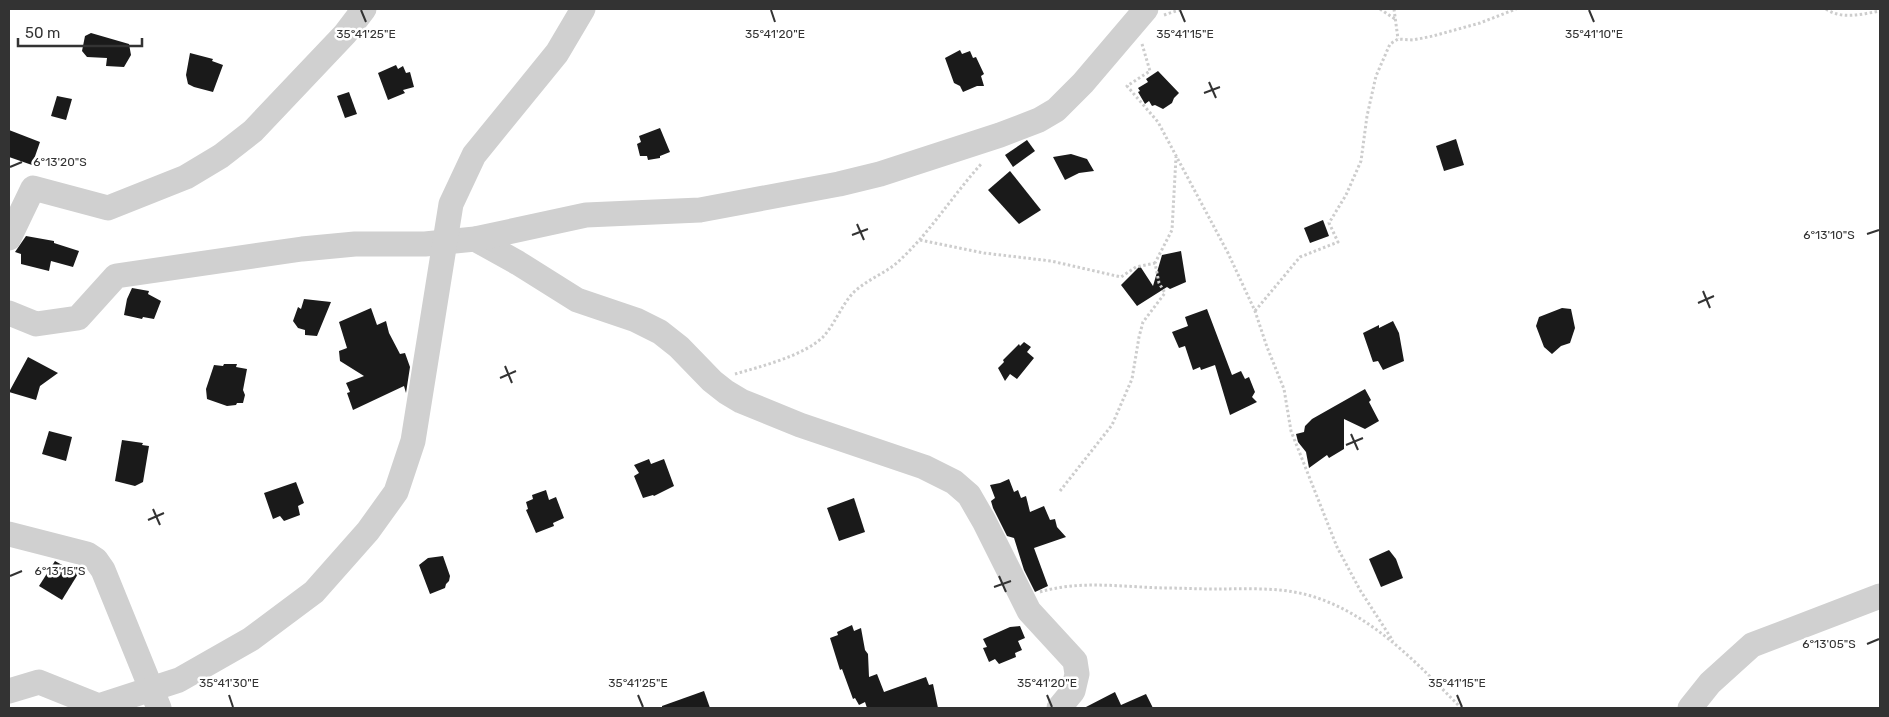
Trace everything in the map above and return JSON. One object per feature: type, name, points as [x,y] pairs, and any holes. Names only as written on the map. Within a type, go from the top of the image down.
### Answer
[{"type":"street","points":[[9,238],[33,188],[108,208],[186,177],[221,156],[279,104],[345,34],[364,9]]},
{"type":"street","points":[[9,691],[39,682],[99,706],[155,699],[179,680],[251,639],[314,592],[368,531],[396,492],[413,442],[451,204],[474,155],[557,53],[583,9]]},
{"type":"street","points":[[9,313],[36,324],[78,318],[116,276],[302,249],[355,244],[425,244],[475,239],[586,215],[700,210],[839,184],[880,174],[1000,135],[1039,120],[1056,110],[1077,90],[1141,15]]},
{"type":"street","points":[[475,239],[518,262],[577,300],[636,320],[660,332],[712,381],[742,401],[800,425],[924,467],[954,482],[970,495],[1024,597],[1029,611],[1075,660],[1078,674],[1073,691],[1059,708]]},
{"type":"street","points":[[9,534],[87,554],[96,560],[103,570],[155,699]]},
{"type":"street","points":[[1690,708],[1710,683],[1752,645],[1880,596]]},
{"type":"path","points":[[1380,9],[1395,19]]},
{"type":"path","points":[[1394,9],[1398,39]]},
{"type":"path","points":[[1255,311],[1300,257],[1338,242],[1329,223],[1346,195],[1361,161],[1367,116],[1376,76],[1390,44],[1398,39],[1414,40],[1480,23],[1516,9]]},
{"type":"path","points":[[1826,9],[1834,14],[1853,16],[1880,11]]},
{"type":"path","points":[[1141,15],[1150,71],[1127,86],[1158,122],[1228,254],[1255,311],[1284,388],[1291,431],[1337,547],[1360,590],[1393,641]]},
{"type":"path","points":[[712,381],[761,367],[812,346],[824,336],[844,303],[854,292],[898,262],[920,240],[987,157],[1000,135]]},
{"type":"path","points":[[1060,491],[1112,424],[1132,379],[1143,322],[1165,293],[1159,283],[1155,262],[1172,230],[1176,156]]},
{"type":"path","points":[[920,240],[984,252],[1052,261],[1121,277],[1136,267],[1155,262]]},
{"type":"path","points":[[1024,597],[1052,588],[1091,585],[1212,590],[1264,589],[1303,594],[1342,609],[1393,641],[1461,708]]},
{"type":"building","points":[[91,33],[129,44],[131,55],[124,67],[106,66],[107,58],[87,57],[82,51],[85,36]]},
{"type":"building","points":[[960,50],[962,54],[970,51],[973,58],[976,57],[984,74],[981,76],[984,86],[977,86],[963,92],[960,86],[954,83],[945,58]]},
{"type":"building","points":[[190,53],[213,59],[212,61],[223,65],[213,92],[188,84],[186,75]]},
{"type":"building","points":[[396,65],[398,69],[403,66],[406,73],[410,72],[414,87],[403,90],[405,93],[388,100],[378,73]]},
{"type":"building","points":[[1158,71],[1179,93],[1172,103],[1163,109],[1155,105],[1152,106],[1149,101],[1145,104],[1138,92],[1140,91],[1138,88],[1148,82],[1146,79]]},
{"type":"building","points":[[349,92],[357,114],[345,118],[337,96]]},
{"type":"building","points":[[57,96],[72,99],[66,120],[51,116]]},
{"type":"building","points":[[660,128],[670,152],[660,156],[660,158],[648,160],[647,156],[640,156],[637,144],[641,142],[639,136]]},
{"type":"building","points":[[9,130],[40,142],[32,165],[9,157]]},
{"type":"building","points":[[1456,139],[1464,165],[1444,171],[1436,146]]},
{"type":"building","points":[[1027,140],[1035,151],[1013,167],[1005,155]]},
{"type":"building","points":[[1071,154],[1087,159],[1094,171],[1079,173],[1065,180],[1053,157]]},
{"type":"building","points":[[1010,171],[1041,210],[1019,224],[988,190]]},
{"type":"building","points":[[1323,220],[1329,236],[1310,243],[1304,228]]},
{"type":"building","points":[[26,236],[54,241],[54,243],[79,251],[73,267],[51,261],[49,271],[21,264],[21,254],[15,252]]},
{"type":"building","points":[[1181,251],[1186,282],[1170,289],[1167,287],[1137,306],[1121,285],[1140,266],[1153,286],[1162,255]]},
{"type":"building","points":[[132,288],[149,291],[148,294],[161,301],[154,319],[143,317],[142,319],[124,315],[127,299]]},
{"type":"building","points":[[304,299],[331,302],[317,336],[305,335],[305,330],[298,328],[293,321],[298,307],[301,309]]},
{"type":"building","points":[[371,308],[377,325],[386,321],[389,333],[400,354],[405,353],[410,367],[406,393],[404,386],[353,410],[347,393],[350,392],[346,383],[364,376],[340,361],[339,351],[347,348],[339,322]]},
{"type":"building","points":[[1562,308],[1571,309],[1575,328],[1570,343],[1561,346],[1552,354],[1544,347],[1536,326],[1539,317]]},
{"type":"building","points":[[1207,309],[1232,375],[1241,371],[1245,379],[1249,377],[1255,392],[1252,397],[1257,402],[1230,415],[1215,365],[1201,370],[1200,367],[1193,370],[1185,346],[1179,348],[1172,332],[1188,326],[1185,317]]},
{"type":"building","points":[[1393,321],[1399,333],[1404,361],[1383,370],[1378,361],[1373,362],[1363,333]]},
{"type":"building","points":[[1024,342],[1031,347],[1027,352],[1034,358],[1017,379],[1010,374],[1005,381],[998,368],[1004,362],[1003,360],[1019,344],[1020,346]]},
{"type":"building","points":[[28,357],[58,373],[40,386],[36,400],[9,392]]},
{"type":"building","points":[[224,364],[237,364],[236,367],[247,369],[243,390],[245,395],[243,403],[227,406],[207,399],[206,389],[214,365],[223,366]]},
{"type":"building","points":[[1365,389],[1371,400],[1369,402],[1379,421],[1365,429],[1344,419],[1344,449],[1329,458],[1327,455],[1309,468],[1306,452],[1298,442],[1296,434],[1304,432],[1305,426],[1312,419]]},
{"type":"building","points":[[49,431],[72,437],[66,461],[42,454]]},
{"type":"building","points":[[122,440],[143,443],[142,445],[149,446],[143,482],[135,486],[115,481]]},
{"type":"building","points":[[649,459],[651,464],[664,459],[674,486],[654,496],[643,498],[634,476],[639,473],[634,465]]},
{"type":"building","points":[[1009,479],[1014,492],[1018,490],[1021,498],[1026,496],[1030,512],[1044,506],[1050,520],[1055,519],[1057,527],[1066,537],[1034,548],[1048,586],[1035,592],[1024,570],[1014,538],[1007,536],[991,501],[995,498],[990,485]]},
{"type":"building","points":[[296,482],[304,503],[298,506],[300,515],[284,521],[280,516],[273,519],[264,493]]},
{"type":"building","points":[[546,490],[549,500],[556,497],[564,518],[553,523],[554,526],[536,533],[526,510],[528,509],[526,502],[533,499],[532,495]]},
{"type":"building","points":[[854,498],[865,532],[839,541],[827,508]]},
{"type":"building","points":[[1389,550],[1396,559],[1403,578],[1381,587],[1369,559]]},
{"type":"building","points":[[443,556],[450,576],[449,581],[445,588],[430,594],[419,565],[428,558]]},
{"type":"building","points":[[55,561],[78,574],[62,600],[39,586]]},
{"type":"building","points":[[852,625],[854,631],[861,628],[865,650],[868,654],[869,677],[877,674],[884,692],[926,677],[929,685],[933,684],[938,708],[867,708],[865,702],[859,705],[855,698],[853,699],[842,669],[840,670],[830,638],[838,635],[837,632]]},
{"type":"building","points":[[1020,626],[1025,638],[1018,641],[1022,650],[1015,653],[1016,657],[999,664],[995,659],[989,662],[983,648],[987,647],[983,639],[1010,627]]},
{"type":"building","points":[[704,691],[710,708],[662,708],[662,706]]},
{"type":"building","points":[[1115,692],[1121,705],[1146,694],[1153,708],[1084,708]]}]
